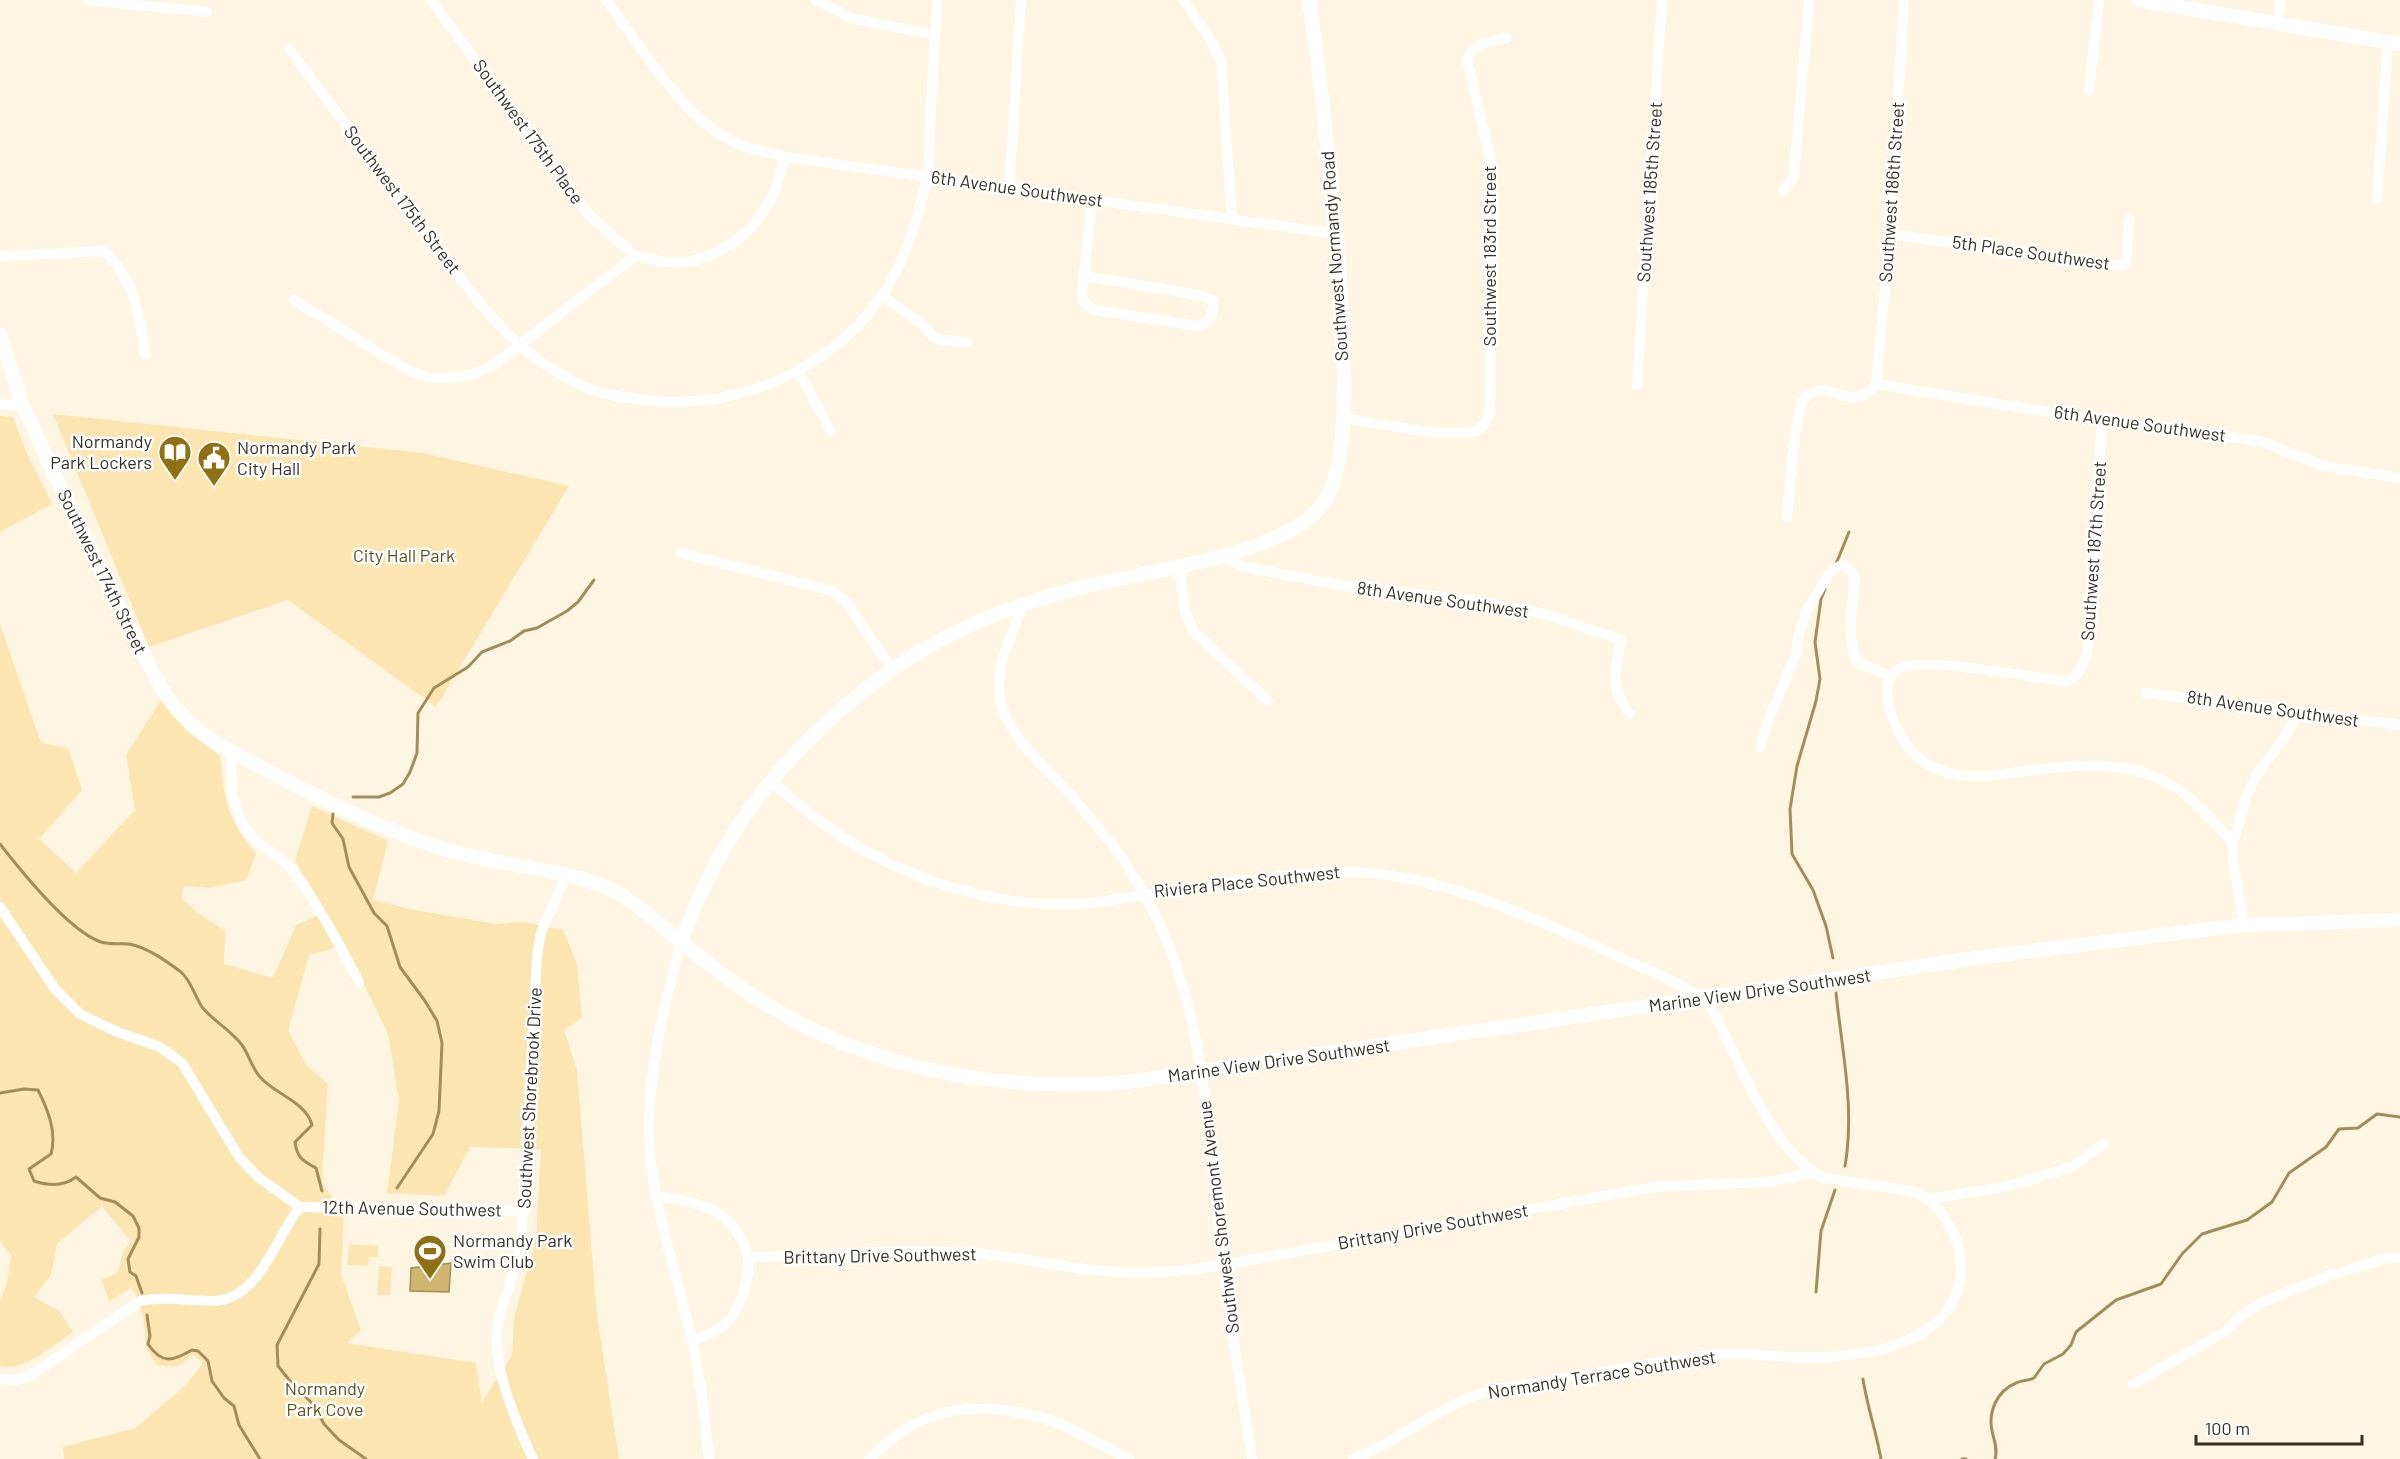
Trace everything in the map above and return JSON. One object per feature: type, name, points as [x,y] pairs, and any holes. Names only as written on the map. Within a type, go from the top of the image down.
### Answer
[{"type":"street","points":[[87,0],[207,12]]},
{"type":"street","name":"Southwest 175th Place","points":[[432,0],[589,215],[635,256]]},
{"type":"street","name":"6th Avenue Southwest","points":[[606,0],[664,78],[704,123],[725,138],[746,147],[786,157],[1337,234]]},
{"type":"street","points":[[816,0],[851,18],[935,35]]},
{"type":"street","name":"Southwest 175th Street","points":[[289,49],[470,291],[498,327],[519,347],[560,375],[594,391],[659,402],[692,403],[726,398],[762,387],[798,371],[836,345],[855,328],[883,296],[902,259],[927,176],[937,0]]},
{"type":"street","points":[[1009,188],[1021,0]]},
{"type":"street","points":[[1184,0],[1213,44],[1221,62],[1232,218]]},
{"type":"street","name":"Southwest Normandy Road","points":[[681,942],[704,885],[732,835],[770,781],[819,729],[892,669],[981,620],[1092,585],[1222,557],[1254,547],[1307,520],[1323,503],[1333,481],[1344,418],[1344,331],[1337,234],[1309,0]]},
{"type":"street","name":"Southwest 185th Street","points":[[1637,385],[1662,0]]},
{"type":"street","points":[[1783,190],[1790,183],[1794,174],[1809,0]]},
{"type":"street","name":"Southwest 186th Street","points":[[1876,384],[1890,234],[1904,0]]},
{"type":"street","points":[[2089,90],[2099,0]]},
{"type":"street","points":[[2138,0],[2394,43],[2377,199]]},
{"type":"street","points":[[2277,24],[2280,0]]},
{"type":"street","name":"Southwest 183rd Street","points":[[1344,418],[1458,435],[1480,429],[1490,412],[1492,166],[1467,59],[1470,51],[1479,44],[1507,38]]},
{"type":"street","points":[[294,300],[409,371],[434,378],[454,378],[474,374],[495,364],[519,347],[635,256],[669,262],[693,260],[717,253],[734,243],[757,221],[771,200],[786,157]]},
{"type":"street","points":[[1084,276],[1199,295],[1213,300],[1213,315],[1207,323],[1198,326],[1094,310],[1085,304],[1082,293],[1092,200]]},
{"type":"street","name":"5th Place Southwest","points":[[1890,234],[2122,266],[2126,263],[2128,219]]},
{"type":"street","points":[[0,256],[81,250],[105,251],[129,282],[139,310],[145,354]]},
{"type":"street","points":[[883,296],[926,327],[933,337],[941,340],[967,342]]},
{"type":"street","name":"Southwest 174th Street","points":[[0,334],[22,406],[164,693],[181,714],[230,750]]},
{"type":"street","points":[[798,371],[831,432]]},
{"type":"street","points":[[1787,517],[1798,416],[1804,398],[1814,392],[1827,390],[1852,397],[1862,397],[1876,384]]},
{"type":"street","name":"6th Avenue Southwest","points":[[1876,384],[2102,421],[2216,434],[2262,442],[2324,466],[2400,477]]},
{"type":"street","points":[[0,404],[22,406]]},
{"type":"street","name":"Southwest 187th Street","points":[[1890,676],[1905,665],[1915,664],[2055,681],[2066,681],[2075,677],[2087,655],[2102,421]]},
{"type":"street","points":[[681,553],[833,591],[846,602],[892,669]]},
{"type":"street","name":"8th Avenue Southwest","points":[[1222,557],[1245,567],[1350,587],[1470,600],[1541,614],[1621,640],[1614,687],[1630,714]]},
{"type":"street","points":[[1760,747],[1796,653],[1799,632],[1807,610],[1830,572],[1843,564],[1856,576],[1851,633],[1852,651],[1858,663],[1890,676],[1888,691],[1890,714],[1906,746],[1923,762],[1959,776],[1977,777],[2082,764],[2119,766],[2155,777],[2178,789],[2202,809],[2233,843]]},
{"type":"street","points":[[1179,566],[1185,611],[1194,632],[1268,701]]},
{"type":"street","name":"Southwest Shoremont Avenue","points":[[1023,606],[1002,662],[999,679],[1000,698],[1006,718],[1027,747],[1114,847],[1144,893],[1174,958],[1188,1007],[1202,1072],[1223,1265],[1251,1459]]},
{"type":"street","name":"8th Avenue Southwest","points":[[2146,693],[2400,725]]},
{"type":"street","points":[[2244,925],[2233,860],[2233,843],[2245,800],[2256,776],[2286,735],[2297,712]]},
{"type":"street","points":[[230,750],[232,789],[243,826],[256,841],[287,863],[339,944],[359,982]]},
{"type":"street","name":"Marine View Drive Southwest","points":[[230,750],[349,813],[407,836],[472,856],[597,883],[642,909],[742,988],[785,1014],[838,1041],[883,1058],[930,1071],[980,1080],[1035,1085],[1080,1086],[1202,1072],[1991,956],[2244,925],[2400,920]]},
{"type":"street","name":"Riviera Place Southwest","points":[[770,781],[850,842],[899,867],[964,890],[1012,900],[1058,904],[1104,901],[1144,893],[1291,875],[1351,872],[1380,875],[1437,887],[1532,917],[1674,982],[1704,999]]},
{"type":"street","name":"Southwest Shorebrook Drive","points":[[533,1459],[521,1434],[495,1341],[498,1320],[518,1252],[524,1211],[537,957],[541,932],[566,876]]},
{"type":"street","points":[[0,907],[55,989],[80,1014],[115,1031],[160,1047],[182,1063],[239,1157],[259,1178],[300,1207],[288,1221],[255,1280],[233,1297],[216,1301],[154,1299],[140,1301],[30,1376],[16,1380],[0,1379]]},
{"type":"street","points":[[681,942],[658,1029],[649,1132],[655,1196],[692,1341],[709,1459]]},
{"type":"street","points":[[1704,999],[1765,1113],[1794,1156],[1814,1173]]},
{"type":"street","name":"Brittany Drive Southwest","points":[[748,1257],[972,1253],[1102,1271],[1148,1274],[1223,1265],[1654,1186],[1768,1182],[1814,1173],[1824,1178],[1913,1191],[1929,1199],[2003,1187],[2043,1176],[2077,1163],[2104,1144]]},
{"type":"street","points":[[655,1196],[683,1200],[710,1209],[728,1221],[739,1236],[748,1257],[747,1278],[740,1303],[731,1318],[719,1329],[692,1341]]},
{"type":"street","name":"Normandy Terrace Southwest","points":[[1353,1459],[1383,1445],[1446,1408],[1493,1390],[1712,1355],[1820,1357],[1852,1355],[1880,1350],[1923,1333],[1939,1321],[1952,1305],[1961,1272],[1954,1232],[1944,1214],[1929,1199]]},
{"type":"street","name":"12th Avenue Southwest","points":[[300,1207],[524,1211]]},
{"type":"street","points":[[2133,1384],[2225,1332],[2241,1317],[2270,1299],[2328,1276],[2383,1259],[2400,1258]]},
{"type":"street","points":[[869,1459],[905,1429],[927,1419],[981,1408],[1012,1410],[1057,1423],[1129,1459]]},
{"type":"green space","name":"City Hall Park","points":[[53,414],[423,453],[569,486],[436,707],[288,600],[149,647]]},
{"type":"green space","points":[[0,416],[13,417],[28,456],[52,504],[0,532]]},
{"type":"green space","name":"Normandy Park Cove","points":[[0,624],[41,743],[68,748],[82,790],[39,839],[76,873],[135,810],[126,755],[161,700],[188,732],[220,756],[226,798],[233,819],[256,854],[246,880],[210,888],[184,886],[182,899],[225,931],[224,964],[273,978],[296,925],[326,912],[295,861],[312,806],[388,841],[373,900],[495,924],[523,922],[563,930],[577,964],[582,1018],[564,1030],[577,1070],[597,1315],[619,1459],[64,1459],[63,1447],[136,1428],[187,1384],[203,1363],[194,1355],[177,1367],[157,1365],[146,1347],[143,1314],[132,1287],[109,1302],[102,1280],[118,1272],[123,1251],[131,1242],[102,1206],[57,1244],[51,1275],[34,1297],[59,1311],[73,1332],[29,1361],[9,1367],[0,1366],[0,1301],[7,1283],[11,1255],[0,1241]],"holes":[[[345,945],[388,1034],[399,1101],[387,1193],[444,1196],[470,1147],[541,1149],[536,1238],[514,1318],[512,1355],[482,1402],[476,1363],[347,1343],[361,1330],[341,1274],[344,1215],[322,1182],[328,1084],[307,1066],[288,1031],[309,955]]]},
{"type":"green space","points":[[349,1244],[378,1246],[378,1257],[369,1257],[368,1266],[347,1265]]},
{"type":"green space","points":[[379,1266],[392,1267],[390,1295],[377,1295]]},
{"type":"shaded area","name":"Normandy Park Swim Club","points":[[451,1263],[449,1292],[410,1291],[411,1268]]},
{"type":"waterway","points":[[1836,564],[1849,532]]},
{"type":"waterway","points":[[353,797],[379,797],[403,784],[417,753],[418,713],[434,688],[468,667],[482,652],[510,641],[524,631],[537,628],[567,611],[578,602],[594,580]]},
{"type":"waterway","points":[[1825,589],[1821,599],[1815,642],[1820,679],[1797,766],[1790,809],[1792,854],[1813,890],[1826,926],[1833,958]]},
{"type":"waterway","points":[[333,814],[332,823],[343,839],[349,867],[374,913],[387,926],[400,967],[437,1021],[442,1043],[439,1111],[433,1134],[397,1188]]},
{"type":"waterway","points":[[0,844],[46,899],[88,936],[105,943],[129,944],[143,948],[163,959],[185,976],[202,1007],[238,1040],[260,1077],[297,1104],[309,1117],[312,1125],[295,1142],[301,1158],[316,1168],[322,1191]]},
{"type":"waterway","points":[[1836,993],[1848,1101],[1849,1123],[1845,1166]]},
{"type":"waterway","points":[[0,1093],[24,1089],[38,1090],[45,1105],[52,1129],[53,1146],[51,1154],[29,1169],[34,1181],[56,1185],[66,1183],[76,1177],[100,1198],[115,1202],[133,1216],[139,1228],[139,1237],[128,1259],[130,1272],[136,1276],[142,1293]]},
{"type":"waterway","points":[[1995,1459],[1996,1448],[1991,1416],[1995,1402],[2004,1391],[2016,1383],[2034,1378],[2044,1364],[2063,1354],[2071,1345],[2076,1332],[2116,1300],[2161,1284],[2182,1254],[2202,1234],[2247,1220],[2272,1202],[2289,1173],[2326,1147],[2339,1129],[2358,1128],[2377,1114],[2400,1117]]},
{"type":"waterway","points":[[1816,1292],[1821,1231],[1835,1190]]},
{"type":"waterway","points":[[320,1229],[319,1264],[277,1345],[278,1366],[294,1386],[314,1405],[324,1424],[339,1440],[366,1459]]},
{"type":"waterway","points":[[147,1315],[150,1336],[148,1344],[158,1355],[168,1359],[179,1357],[192,1350],[198,1351],[208,1361],[212,1381],[224,1398],[234,1406],[239,1425],[260,1459]]},
{"type":"waterway","points":[[1863,1379],[1881,1459]]},
{"type":"place","name":"Normandy Park Lockers","points":[[175,481]]},
{"type":"place","name":"Normandy Park City Hall","points":[[214,487]]},
{"type":"place","name":"Normandy Park Swim Club","points":[[430,1280]]}]
